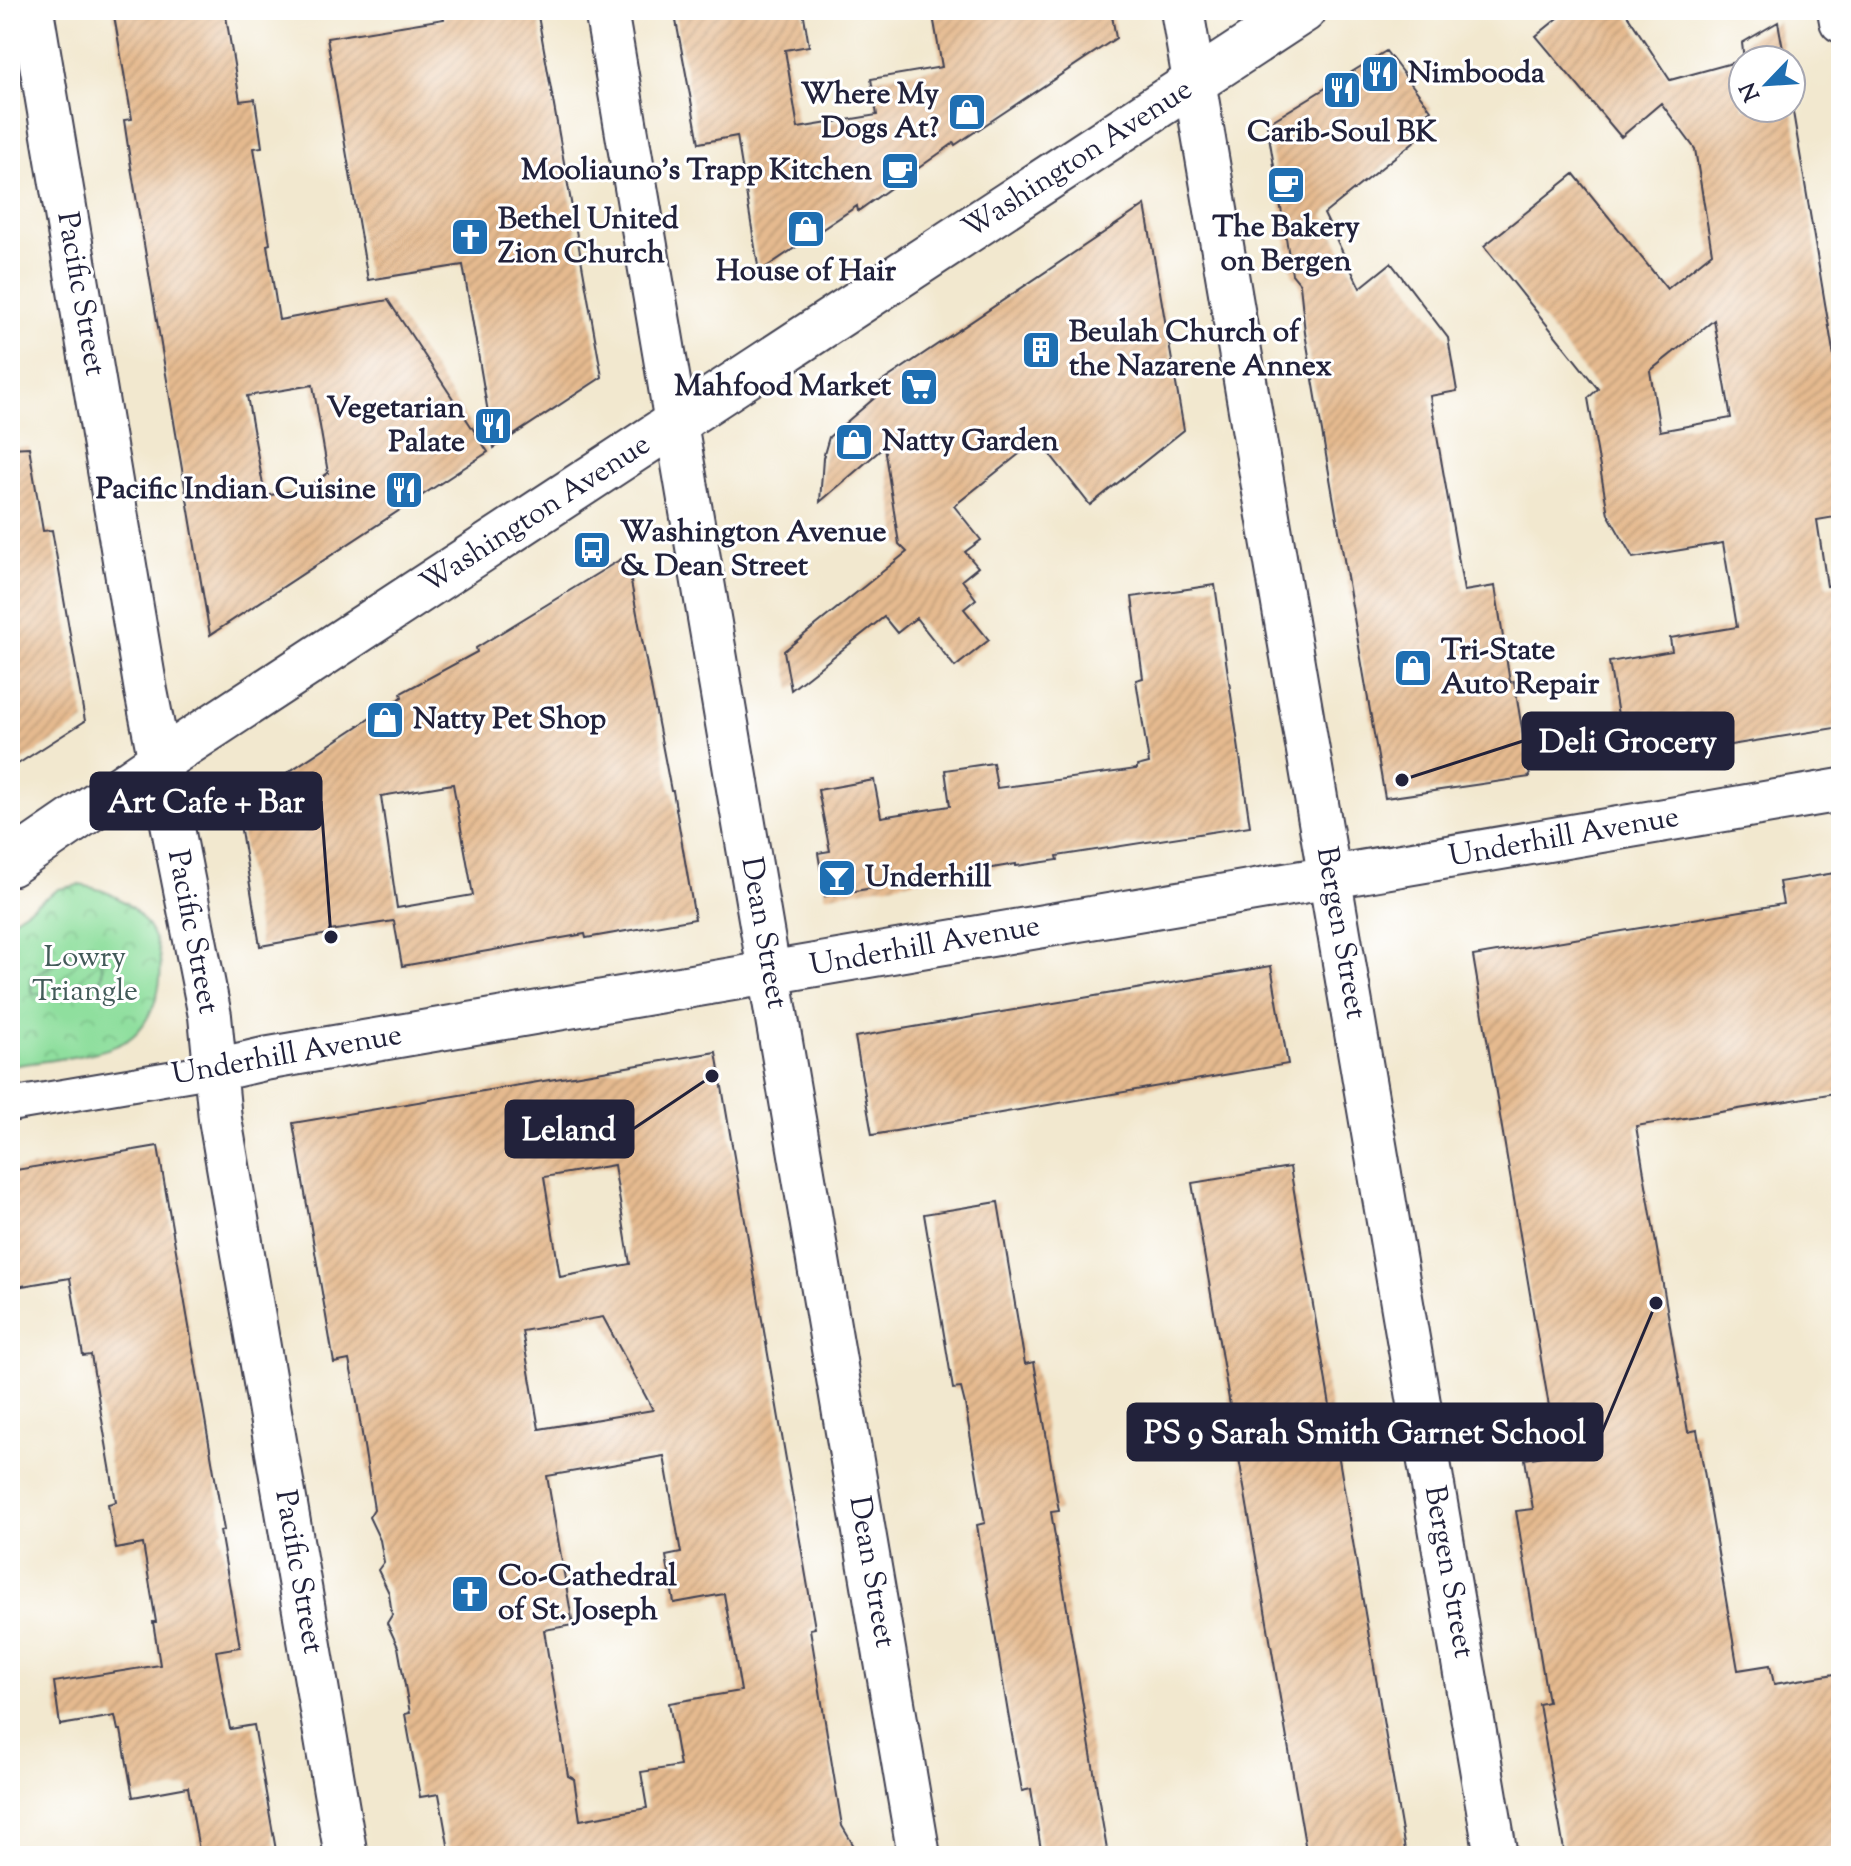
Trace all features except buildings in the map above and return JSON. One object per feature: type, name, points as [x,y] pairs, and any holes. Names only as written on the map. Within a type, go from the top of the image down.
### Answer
[{"type":"main road","name":"Washington Avenue","points":[[10,864],[160,761],[1304,10]]},
{"type":"street","name":"Pacific Street","points":[[32,10],[160,761],[210,1016],[220,1119],[346,1856]]},
{"type":"street","name":"Dean Street","points":[[606,10],[919,1856]]},
{"type":"street","name":"Bergen Street","points":[[1182,10],[1496,1856]]},
{"type":"street","points":[[1839,10],[1841,21]]},
{"type":"street","name":"Underhill Avenue","points":[[10,1105],[1841,790]]},
{"type":"green space","name":"Lowry Triangle","points":[[79,885],[118,898],[134,909],[146,923],[160,958],[156,999],[138,1031],[119,1045],[89,1054],[10,1066],[10,921],[59,889]]},
{"type":"green space","points":[[75,949],[89,950],[98,956],[102,967],[100,981],[90,989],[34,994],[31,979]]},
{"type":"place","name":"Nimbooda","points":[[1380,74]]},
{"type":"place","name":"Carib-Soul BK","points":[[1342,90]]},
{"type":"place","name":"Where My Dogs At?","points":[[967,112]]},
{"type":"place","name":"Mooliauno’s Trapp Kitchen","points":[[900,171]]},
{"type":"place","name":"The Bakery on Bergen","points":[[1286,185]]},
{"type":"place","name":"House of Hair","points":[[806,229]]},
{"type":"place","name":"Bethel United Zion Church","points":[[470,237]]},
{"type":"place","name":"Beulah Church of the Nazarene Annex","points":[[1041,350]]},
{"type":"place","name":"Mahfood Market","points":[[919,387]]},
{"type":"place","name":"Vegetarian Palate","points":[[493,426]]},
{"type":"place","name":"Natty Garden","points":[[854,442]]},
{"type":"place","name":"Pacific Indian Cuisine","points":[[404,490]]},
{"type":"place","name":"Washington Avenue & Dean Street","points":[[592,550]]},
{"type":"place","name":"Tri-State Auto Repair","points":[[1413,668]]},
{"type":"place","name":"Natty Pet Shop","points":[[385,720]]},
{"type":"place","name":"Deli Grocery","points":[[1402,780]]},
{"type":"place","name":"Underhill","points":[[837,878]]},
{"type":"place","name":"Art Cafe + Bar","points":[[331,937]]},
{"type":"place","name":"Leland","points":[[712,1076]]},
{"type":"place","name":"PS 9 Sarah Smith Garnet School","points":[[1656,1303]]},
{"type":"place","name":"Co-Cathedral of St. Joseph","points":[[470,1594]]}]
